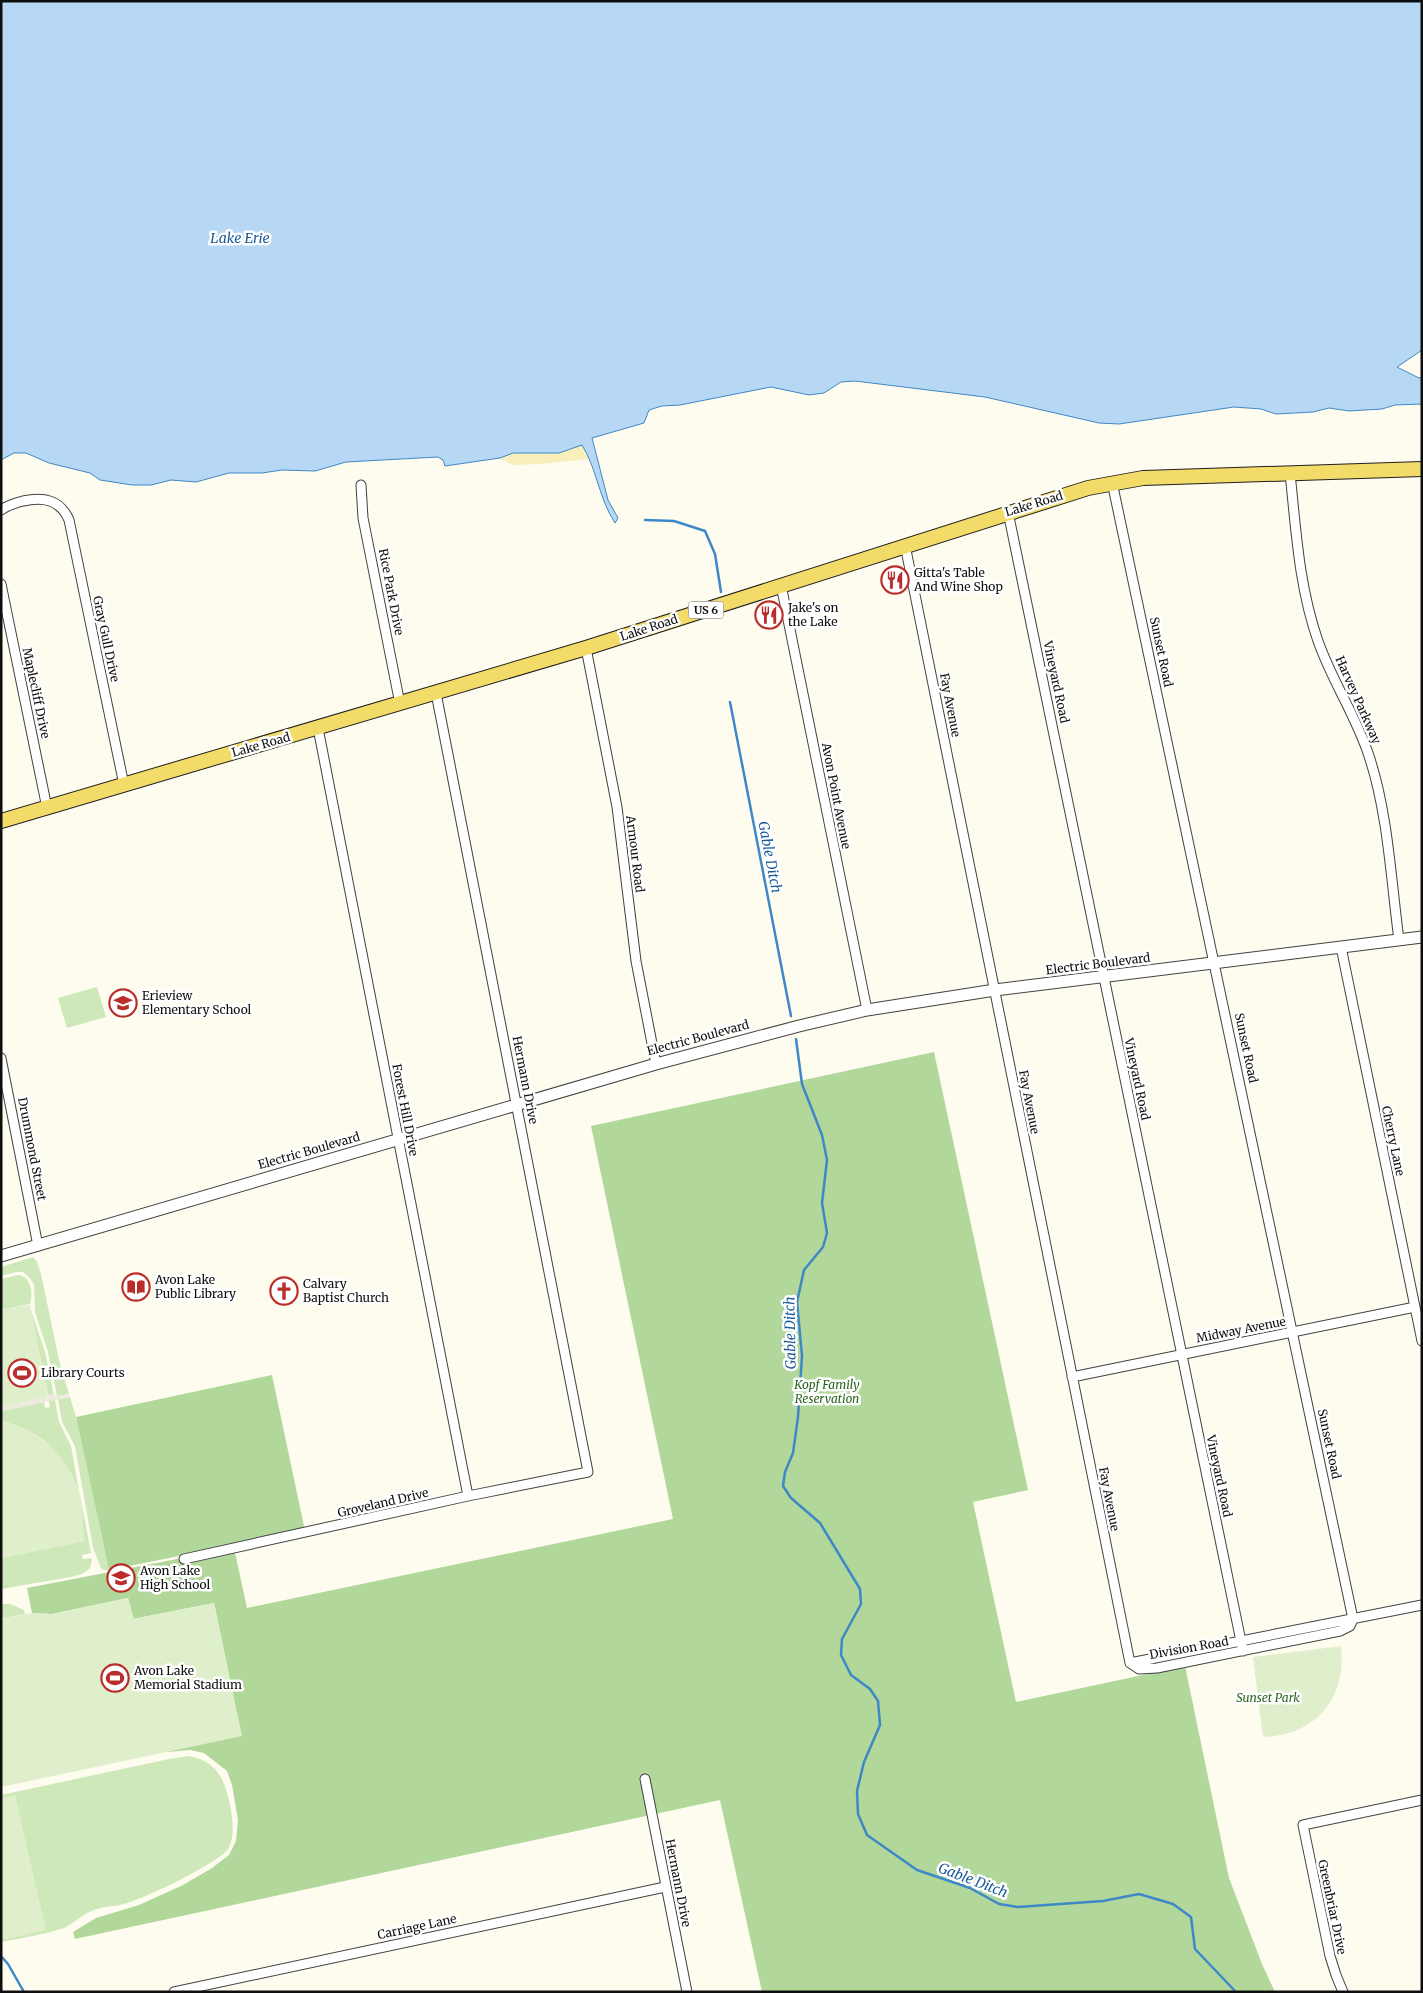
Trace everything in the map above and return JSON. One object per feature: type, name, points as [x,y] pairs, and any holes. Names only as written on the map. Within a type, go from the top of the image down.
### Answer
[{"type":"main road","name":"Lake Road","points":[[1,821],[586,648],[1064,494],[1112,482],[1152,478],[1422,469]]},
{"type":"street","name":"Harvey Parkway","points":[[1290,473],[1299,560],[1310,616],[1319,644],[1359,728],[1377,786],[1399,940]]},
{"type":"street","name":"Sunset Road","points":[[1112,482],[1353,1619]]},
{"type":"street","name":"Rice Park Drive","points":[[362,485],[363,518],[400,704]]},
{"type":"street","name":"Gray Gull Drive","points":[[1,510],[13,503],[34,499],[47,499],[55,502],[66,513],[124,785]]},
{"type":"street","name":"Vineyard Road","points":[[1008,512],[1243,1651]]},
{"type":"street","name":"Fay Avenue","points":[[906,546],[1130,1663]]},
{"type":"street","name":"Maplecliff Drive","points":[[1,584],[47,808]]},
{"type":"street","name":"Avon Point Avenue","points":[[781,586],[867,1010]]},
{"type":"street","name":"Armour Road","points":[[586,648],[617,806],[636,961],[656,1064]]},
{"type":"street","name":"Hermann Drive","points":[[436,693],[588,1472]]},
{"type":"street","name":"Forest Hill Drive","points":[[318,728],[468,1496]]},
{"type":"street","name":"Electric Boulevard","points":[[1,1256],[656,1064],[798,1026],[867,1010],[995,990],[1422,937]]},
{"type":"street","name":"Cherry Lane","points":[[1341,947],[1422,1341]]},
{"type":"street","name":"Drummond Street","points":[[1,1058],[38,1246]]},
{"type":"street","name":"Midway Avenue","points":[[1072,1377],[1415,1307]]},
{"type":"street","name":"Groveland Drive","points":[[184,1559],[468,1496],[588,1472]]},
{"type":"street","name":"Division Road","points":[[1130,1663],[1422,1605]]},
{"type":"street","name":"Division Road","points":[[1130,1663],[1139,1669],[1157,1668],[1340,1631],[1350,1626],[1353,1619]]},
{"type":"street","name":"Hermann Drive","points":[[645,1779],[687,1992]]},
{"type":"street","name":"Greenbriar Drive","points":[[1344,1992],[1331,1961],[1303,1825],[1422,1800]]},
{"type":"street","name":"Carriage Lane","points":[[174,1992],[665,1887]]},
{"type":"green space","points":[[97,987],[106,1017],[67,1028],[58,998]]},
{"type":"green space","name":"Kopf Family Reservation","points":[[934,1052],[1028,1490],[973,1502],[1016,1702],[1185,1666],[1229,1878],[1262,1964],[1275,1992],[762,1992],[720,1800],[75,1939],[73,1932],[96,1918],[139,1905],[183,1885],[212,1868],[229,1855],[236,1841],[238,1820],[232,1785],[227,1771],[204,1753],[190,1750],[168,1752],[229,1675],[214,1603],[133,1619],[128,1598],[52,1614],[32,1613],[27,1588],[234,1548],[247,1608],[673,1519],[591,1126]]},
{"type":"green space","points":[[33,1257],[41,1274],[59,1360],[69,1394],[57,1396],[48,1352],[35,1312],[34,1285],[30,1278],[23,1272],[1,1276],[1,1267]]},
{"type":"green space","points":[[18,1275],[23,1276],[29,1282],[31,1291],[30,1304],[1,1310],[1,1279]]},
{"type":"green space","name":"Library Courts","points":[[30,1305],[48,1397],[1,1407],[1,1310]]},
{"type":"green space","points":[[30,1307],[45,1352],[54,1396],[48,1395]]},
{"type":"green space","points":[[272,1375],[305,1531],[109,1570],[76,1417]]},
{"type":"green space","points":[[70,1397],[109,1570],[101,1568],[93,1548],[75,1446],[62,1422],[58,1399]]},
{"type":"green space","points":[[55,1400],[59,1422],[71,1446],[79,1491],[66,1465],[49,1445],[29,1431],[1,1421],[1,1411],[44,1402],[45,1408],[50,1407],[49,1401]]},
{"type":"green space","points":[[1,1421],[27,1430],[39,1437],[59,1455],[67,1466],[81,1497],[85,1541],[1,1558]]},
{"type":"green space","points":[[81,1500],[91,1553],[82,1555],[83,1559],[91,1558],[90,1568],[82,1574],[71,1577],[1,1589],[1,1558],[84,1541]]},
{"type":"green space","name":"Avon Lake Memorial Stadium","points":[[128,1598],[134,1619],[214,1603],[242,1736],[1,1787],[1,1619],[32,1613],[52,1614]]},
{"type":"green space","points":[[1,1604],[10,1604],[24,1610],[25,1614],[1,1619]]},
{"type":"green space","name":"Sunset Park","points":[[1341,1646],[1342,1665],[1339,1682],[1333,1698],[1324,1711],[1313,1721],[1298,1729],[1282,1735],[1263,1737],[1253,1657]]},
{"type":"green space","points":[[189,1756],[203,1760],[214,1768],[225,1786],[233,1829],[231,1843],[222,1855],[197,1871],[136,1900],[94,1910],[61,1929],[1,1942],[1,1795]]},
{"type":"green space","points":[[15,1795],[46,1930],[1,1940],[1,1799]]},
{"type":"sand","points":[[582,445],[590,459],[512,465],[500,458],[513,453],[559,453]]},
{"type":"shaded area","points":[[51,1394],[57,1396],[69,1394],[70,1397],[1,1411],[1,1407],[48,1397]]},
{"type":"water","name":"Lake Erie","points":[[1,1],[1422,1],[1422,350],[1397,367],[1419,378],[1422,377],[1422,404],[1395,405],[1382,409],[1349,411],[1329,408],[1313,412],[1276,414],[1261,409],[1234,407],[1119,424],[1099,423],[985,397],[855,381],[841,382],[824,393],[809,395],[771,387],[680,405],[662,406],[649,410],[644,423],[592,438],[608,500],[618,518],[615,523],[605,504],[582,445],[559,453],[513,453],[500,458],[445,466],[443,460],[438,457],[346,462],[315,471],[282,470],[262,473],[229,473],[196,482],[171,480],[151,485],[132,485],[100,480],[90,473],[49,463],[26,453],[14,453],[1,460]]},
{"type":"waterway","name":"Gable Ditch","points":[[645,520],[674,521],[705,531],[715,554],[721,592]]},
{"type":"waterway","name":"Gable Ditch","points":[[730,702],[791,1016]]},
{"type":"waterway","name":"Gable Ditch","points":[[796,1039],[802,1084],[822,1135],[827,1160],[822,1203],[827,1233],[823,1247],[804,1270],[797,1302],[802,1356],[798,1417],[793,1453],[785,1472],[783,1486],[791,1498],[820,1523],[860,1589],[861,1604],[842,1639],[841,1655],[851,1675],[870,1689],[878,1701],[880,1725],[864,1762],[857,1791],[858,1814],[867,1835],[917,1870],[970,1888],[999,1904],[1018,1907],[1103,1901],[1139,1894],[1173,1904],[1191,1917],[1195,1949],[1236,1992]]},
{"type":"waterway","points":[[1,1956],[8,1964],[24,1992]]},
{"type":"place","name":"Gitta's Table And Wine Shop","points":[[895,580]]},
{"type":"place","name":"Jake's on the Lake","points":[[769,615]]},
{"type":"place","name":"Erieview Elementary School","points":[[123,1003]]},
{"type":"place","name":"Avon Lake Public Library","points":[[136,1287]]},
{"type":"place","name":"Calvary Baptist Church","points":[[284,1291]]},
{"type":"place","name":"Library Courts","points":[[22,1373]]},
{"type":"place","name":"Avon Lake High School","points":[[121,1578]]},
{"type":"place","name":"Avon Lake Memorial Stadium","points":[[115,1678]]}]
